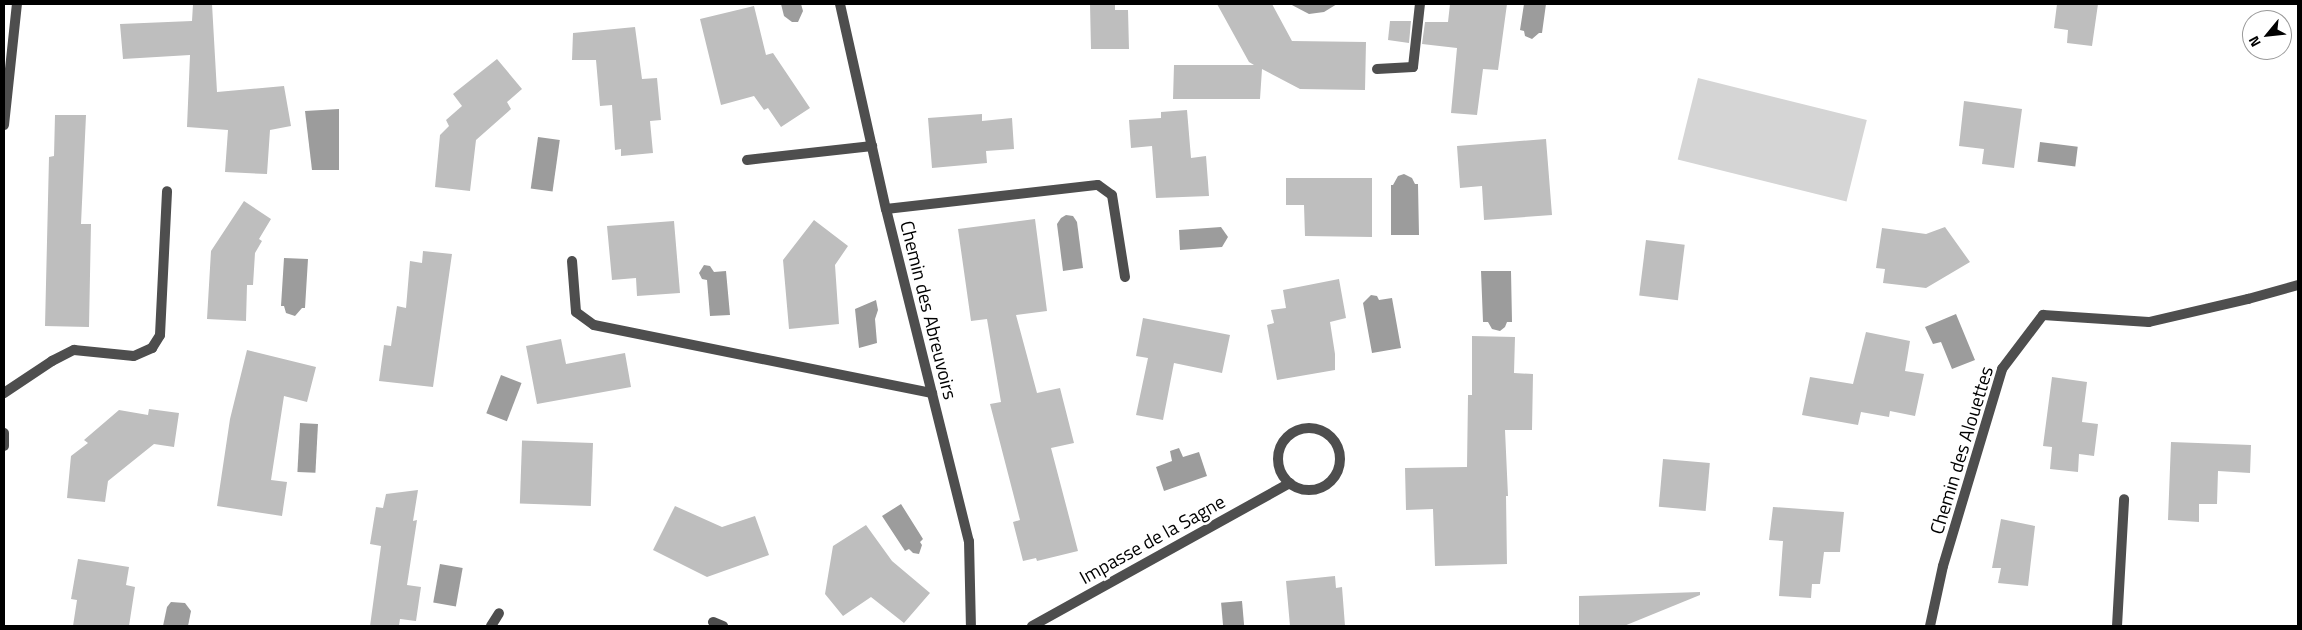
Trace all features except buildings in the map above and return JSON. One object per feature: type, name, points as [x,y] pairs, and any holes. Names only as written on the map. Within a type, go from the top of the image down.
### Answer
[{"type":"street","points":[[4,126],[17,4]]},
{"type":"street","name":"Chemin des Abreuvoirs","points":[[840,4],[886,209],[969,541],[971,626]]},
{"type":"street","points":[[1377,69],[1413,67],[1420,4]]},
{"type":"street","points":[[747,160],[872,146]]},
{"type":"street","points":[[886,209],[1098,185],[1112,195],[1125,277]]},
{"type":"street","points":[[4,393],[52,361],[74,350],[134,356],[152,348],[160,335],[167,191]]},
{"type":"street","points":[[572,261],[576,312],[594,325],[932,394]]},
{"type":"street","name":"Chemin des Alouettes","points":[[1930,626],[1943,566],[2002,369],[2043,315],[2149,322],[2248,299],[2298,285]]},
{"type":"street","points":[[1314,428],[1332,437],[1340,456],[1336,476],[1320,488],[1299,488],[1290,483],[1283,476],[1279,466],[1280,446],[1286,437],[1294,431],[1314,428]]},
{"type":"street","points":[[4,434],[4,446]]},
{"type":"street","name":"Impasse de la Sagne","points":[[1032,626],[1290,483]]},
{"type":"street","points":[[2118,626],[2124,499]]},
{"type":"street","points":[[491,626],[499,613]]},
{"type":"shaded area","points":[[781,4],[801,4],[803,11],[798,22],[792,22],[784,16]]},
{"type":"shaded area","points":[[1290,4],[1337,4],[1324,12],[1309,14]]},
{"type":"shaded area","points":[[1524,4],[1546,4],[1542,33],[1539,33],[1532,39],[1525,36],[1524,31],[1520,30]]},
{"type":"shaded area","points":[[1698,78],[1867,120],[1847,202],[1678,160]]},
{"type":"shaded area","points":[[339,109],[339,170],[312,170],[305,111]]},
{"type":"shaded area","points":[[538,137],[560,140],[553,192],[531,188]]},
{"type":"shaded area","points":[[2040,142],[2078,147],[2075,166],[2038,162]]},
{"type":"shaded area","points":[[1404,174],[1412,178],[1415,184],[1418,184],[1419,235],[1391,235],[1391,185],[1393,185],[1398,176]]},
{"type":"shaded area","points":[[1066,215],[1073,216],[1077,222],[1083,268],[1063,271],[1057,224]]},
{"type":"shaded area","points":[[1221,227],[1228,237],[1222,247],[1180,250],[1179,230]]},
{"type":"shaded area","points":[[284,258],[308,259],[305,308],[302,308],[295,316],[286,313],[284,306],[281,306]]},
{"type":"shaded area","points":[[704,265],[710,266],[714,272],[726,271],[730,315],[710,316],[707,280],[702,279],[699,273]]},
{"type":"shaded area","points":[[1481,271],[1511,271],[1512,322],[1507,322],[1500,331],[1492,329],[1488,322],[1483,322]]},
{"type":"shaded area","points":[[1371,295],[1377,296],[1379,300],[1392,298],[1401,348],[1372,353],[1363,303]]},
{"type":"shaded area","points":[[876,300],[878,310],[875,319],[877,343],[859,348],[855,309]]},
{"type":"shaded area","points":[[1956,314],[1975,360],[1952,369],[1941,342],[1933,344],[1925,327]]},
{"type":"shaded area","points":[[501,375],[522,383],[507,421],[486,413]]},
{"type":"shaded area","points":[[300,423],[318,424],[315,473],[297,472]]},
{"type":"shaded area","points":[[1179,448],[1183,457],[1199,452],[1207,476],[1164,491],[1156,467],[1172,461],[1170,451]]},
{"type":"shaded area","points":[[901,504],[923,539],[920,542],[922,545],[919,554],[913,553],[909,549],[905,551],[882,516]]},
{"type":"shaded area","points":[[440,564],[463,568],[456,606],[433,602]]},
{"type":"shaded area","points":[[1242,601],[1244,626],[1223,626],[1221,603]]},
{"type":"shaded area","points":[[171,602],[185,603],[191,611],[188,626],[163,626],[167,607]]}]
